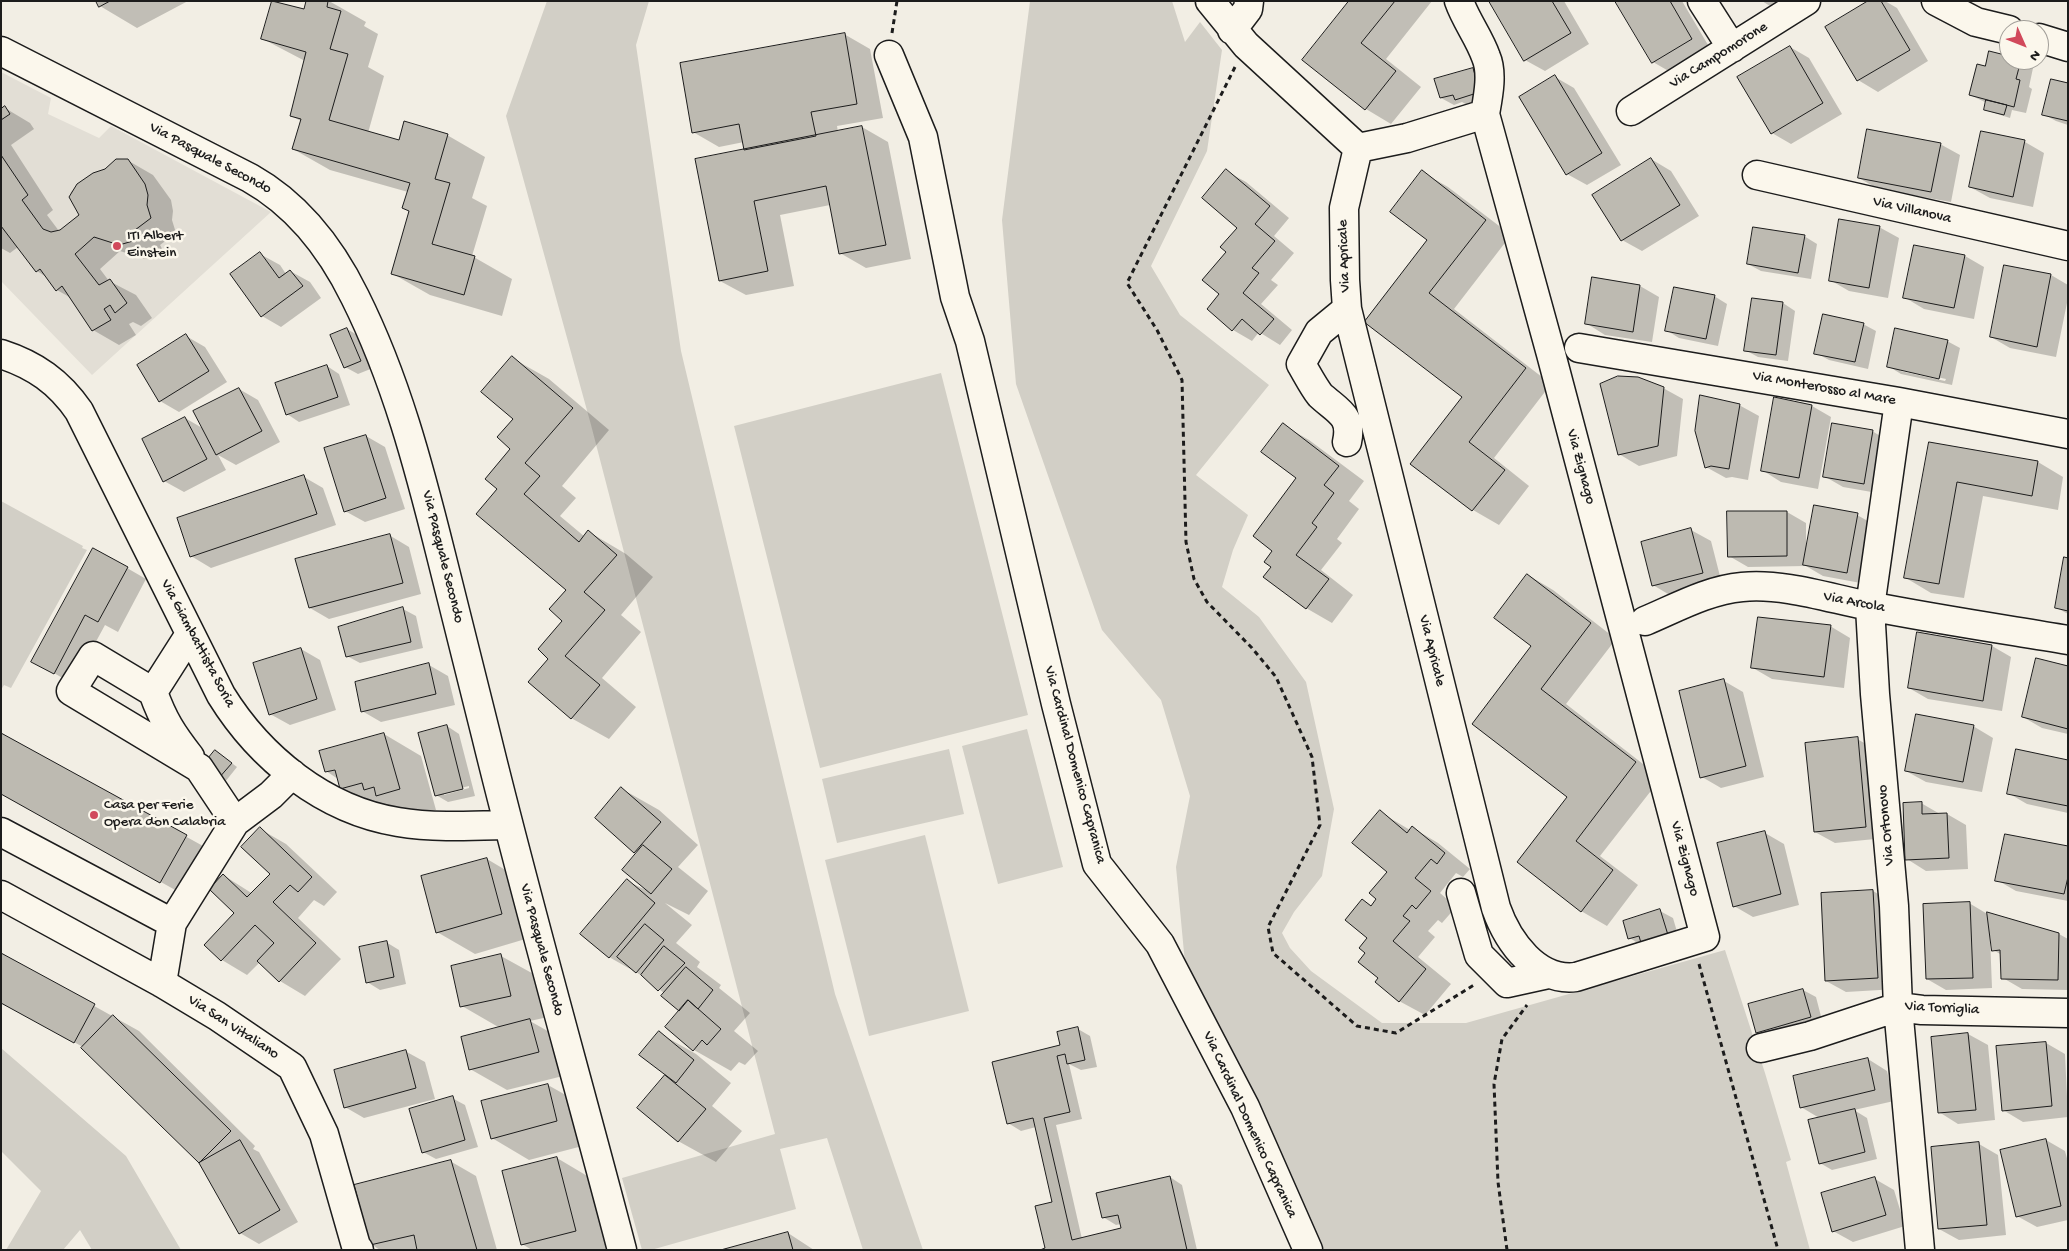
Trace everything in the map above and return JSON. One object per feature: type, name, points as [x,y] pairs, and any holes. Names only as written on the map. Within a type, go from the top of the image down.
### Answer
[{"type":"street","points":[[1210,1],[1239,37],[1358,148],[1407,138],[1485,114]]},
{"type":"street","points":[[1239,37],[1249,1]]},
{"type":"street","name":"Via Zignago","points":[[1459,1],[1464,16],[1487,58],[1490,91],[1485,114],[1551,354],[1698,939]]},
{"type":"street","points":[[1702,1],[1732,48]]},
{"type":"street","name":"Via Campomorone","points":[[1631,111],[1806,1]]},
{"type":"street","points":[[1936,1],[1976,22],[1999,28]]},
{"type":"street","points":[[2049,41],[2068,47]]},
{"type":"street","name":"Via Pasquale Secondo","points":[[1,51],[259,183],[284,200],[303,219],[336,263],[374,337],[408,431],[429,505],[508,825],[622,1250]]},
{"type":"street","name":"Via Cardinal Domenico Capranica","points":[[889,55],[923,137],[955,297],[970,341],[1056,704],[1097,864],[1160,944],[1245,1107],[1308,1250]]},
{"type":"street","name":"Via Apricale","points":[[1358,148],[1344,208],[1347,309],[1496,908],[1506,931],[1517,946],[1533,963],[1548,974]]},
{"type":"street","name":"Via Villanova","points":[[1757,175],[2068,246]]},
{"type":"street","points":[[1347,309],[1319,332],[1301,364],[1319,394],[1343,414],[1350,430],[1347,442]]},
{"type":"street","name":"Via Monterosso al Mare","points":[[1579,348],[1899,402],[2068,434]]},
{"type":"street","name":"Via Giambattista Soria","points":[[1,354],[32,366],[51,379],[79,412],[190,634],[231,711],[258,743],[292,774],[339,803],[388,820],[439,826],[508,825]]},
{"type":"street","name":"Via Ortonovo","points":[[1899,402],[1870,607],[1875,694],[1894,906],[1898,1007],[1920,1250]]},
{"type":"street","name":"Via Arcola","points":[[1645,621],[1702,597],[1740,587],[1779,588],[1870,607],[2068,640]]},
{"type":"street","points":[[153,692],[190,634]]},
{"type":"street","points":[[199,768],[71,691],[93,656],[153,692],[162,718],[169,730],[199,768],[235,822]]},
{"type":"street","points":[[162,983],[172,923],[235,822],[271,795],[292,774]]},
{"type":"street","points":[[1,832],[172,923]]},
{"type":"street","points":[[1461,893],[1479,955],[1507,983],[1548,974],[1564,978],[1576,977],[1698,939]]},
{"type":"street","name":"Via San Vitaliano","points":[[1,895],[162,983],[217,1016],[292,1067],[324,1134],[356,1246],[360,1250]]},
{"type":"street","name":"Via Torriglia","points":[[1761,1048],[1810,1036],[1898,1007],[1922,1010],[2068,1013]]},
{"type":"path","points":[[889,55],[897,1]]},
{"type":"path","points":[[1239,37],[1126,283],[1157,330],[1182,380],[1187,509],[1186,542],[1194,579],[1207,602],[1252,648],[1276,677],[1312,757],[1320,825],[1268,927],[1273,953],[1357,1026],[1396,1033],[1496,972]]},
{"type":"path","points":[[1698,939],[1778,1250]]},
{"type":"path","points":[[1508,1250],[1498,1182],[1494,1084],[1502,1040],[1548,974]]},
{"type":"shaded area","points":[[547,1],[649,1],[636,45],[681,351],[835,994],[923,1250],[863,1250],[827,1138],[780,1149],[796,1209],[651,1250],[642,1250],[622,1178],[775,1134],[591,425],[506,116]]},
{"type":"shaded area","points":[[1030,1],[1172,1],[1185,42],[1200,22],[1222,50],[1207,151],[1151,266],[1180,315],[1269,385],[1196,475],[1248,515],[1233,550],[1222,587],[1259,617],[1306,682],[1334,809],[1322,876],[1294,912],[1282,933],[1290,948],[1311,971],[1382,1023],[1466,1023],[1725,950],[1791,1160],[1786,1162],[1810,1250],[1316,1250],[1186,974],[1176,867],[1190,796],[1161,700],[1102,630],[1016,384],[1002,220]]},
{"type":"shaded area","name":"ITI Albert Einstein","points":[[1,72],[51,98],[48,114],[99,138],[111,126],[271,212],[92,375],[1,281]]},
{"type":"shaded area","points":[[941,373],[1028,715],[820,768],[734,426]]},
{"type":"shaded area","points":[[1,501],[87,550],[11,688],[4,685],[1,690]]},
{"type":"shaded area","points":[[1027,729],[1063,867],[998,884],[962,746]]},
{"type":"shaded area","points":[[949,749],[964,814],[837,843],[822,779]]},
{"type":"shaded area","points":[[925,835],[969,1011],[869,1036],[825,860]]},
{"type":"shaded area","points":[[1,1048],[126,1156],[181,1250],[92,1250],[80,1230],[63,1250],[6,1250],[41,1191],[1,1151]]},
{"type":"building","points":[[96,1],[110,1],[99,7]]},
{"type":"building","points":[[272,1],[304,9],[306,1],[328,1],[327,7],[341,11],[330,49],[348,54],[329,120],[399,140],[404,121],[448,134],[435,179],[450,183],[432,244],[475,256],[464,295],[391,274],[409,211],[402,208],[410,183],[292,149],[301,119],[290,116],[306,52],[261,39]]},
{"type":"building","points":[[1349,1],[1395,1],[1361,43],[1396,71],[1365,110],[1302,60]]},
{"type":"building","points":[[1489,1],[1552,1],[1571,33],[1524,61]]},
{"type":"building","points":[[1615,1],[1670,1],[1692,39],[1652,63]]},
{"type":"building","points":[[1868,1],[1881,1],[1910,50],[1857,81],[1825,27]]},
{"type":"building","points":[[845,33],[857,104],[811,112],[816,136],[744,150],[739,124],[692,133],[680,63]]},
{"type":"building","points":[[1790,46],[1823,103],[1771,134],[1737,77]]},
{"type":"building","points":[[1989,51],[1999,54],[1999,70],[2018,70],[2016,79],[2020,80],[2014,107],[1969,95],[1977,64],[1985,66]]},
{"type":"building","points":[[1473,68],[1480,92],[1455,100],[1453,95],[1440,98],[1434,79]]},
{"type":"building","points":[[1555,75],[1602,153],[1566,175],[1519,97]]},
{"type":"building","points":[[2051,79],[2068,83],[2068,121],[2042,115]]},
{"type":"building","points":[[1986,100],[2007,105],[2004,115],[1984,110]]},
{"type":"building","points":[[5,106],[10,114],[1,120],[1,109]]},
{"type":"building","points":[[862,126],[886,245],[839,254],[826,186],[754,201],[768,271],[719,281],[695,159]]},
{"type":"building","points":[[1867,129],[1941,143],[1931,192],[1858,178]]},
{"type":"building","points":[[1981,131],[2025,140],[2013,197],[1969,187]]},
{"type":"building","points":[[1,155],[28,195],[22,200],[43,229],[51,232],[60,230],[79,215],[69,197],[77,184],[93,173],[105,169],[116,159],[128,159],[145,184],[148,195],[147,205],[151,218],[135,230],[140,239],[119,245],[94,237],[75,254],[99,285],[110,279],[127,303],[115,313],[110,305],[104,309],[111,320],[92,331],[62,286],[56,291],[40,269],[36,272],[1,226]]},
{"type":"building","points":[[1651,158],[1680,205],[1621,241],[1592,195]]},
{"type":"building","points":[[1226,169],[1270,206],[1255,224],[1275,241],[1252,268],[1259,273],[1243,293],[1274,319],[1260,335],[1242,319],[1232,331],[1207,309],[1219,294],[1202,280],[1226,252],[1220,247],[1237,228],[1202,198]]},
{"type":"building","points":[[1422,170],[1486,220],[1429,293],[1526,368],[1469,442],[1505,470],[1472,511],[1410,464],[1462,397],[1364,322],[1427,240],[1390,212]]},
{"type":"building","points":[[1839,219],[1880,226],[1869,288],[1829,281]]},
{"type":"building","points":[[1753,227],[1805,235],[1798,273],[1747,264]]},
{"type":"building","points":[[1914,245],[1965,255],[1954,308],[1903,298]]},
{"type":"building","points":[[260,252],[279,278],[290,270],[303,286],[261,317],[230,274]]},
{"type":"building","points":[[2004,265],[2051,274],[2037,347],[1990,337]]},
{"type":"building","points":[[1592,277],[1640,285],[1633,332],[1585,324]]},
{"type":"building","points":[[1674,287],[1715,295],[1706,339],[1665,331]]},
{"type":"building","points":[[1752,298],[1783,302],[1776,355],[1744,351]]},
{"type":"building","points":[[1823,314],[1864,323],[1855,362],[1814,354]]},
{"type":"building","points":[[347,328],[361,361],[344,368],[330,335]]},
{"type":"building","points":[[1895,328],[1948,340],[1939,379],[1887,367]]},
{"type":"building","points":[[186,334],[209,371],[159,402],[137,365]]},
{"type":"building","points":[[512,356],[573,408],[525,463],[540,476],[524,494],[579,542],[588,530],[617,555],[584,592],[605,610],[565,656],[600,685],[571,719],[528,682],[548,659],[538,649],[562,621],[549,609],[566,590],[476,514],[497,489],[485,479],[510,449],[497,437],[513,419],[481,392]]},
{"type":"building","points":[[327,365],[338,397],[286,415],[275,383]]},
{"type":"building","points":[[1618,376],[1638,377],[1664,387],[1658,446],[1618,455],[1600,384]]},
{"type":"building","points":[[239,388],[262,431],[216,455],[193,411]]},
{"type":"building","points":[[1700,395],[1740,404],[1729,469],[1711,466],[1705,468],[1695,431]]},
{"type":"building","points":[[1774,397],[1812,405],[1799,478],[1761,471]]},
{"type":"building","points":[[185,417],[207,459],[163,482],[142,439]]},
{"type":"building","points":[[1283,423],[1339,466],[1324,485],[1334,493],[1312,523],[1317,527],[1296,555],[1329,579],[1306,609],[1263,577],[1271,567],[1264,562],[1272,551],[1253,536],[1296,478],[1261,452]]},
{"type":"building","points":[[1832,423],[1873,430],[1864,484],[1823,477]]},
{"type":"building","points":[[366,435],[386,498],[344,512],[324,448]]},
{"type":"building","points":[[1929,442],[2038,461],[2032,496],[1957,482],[1939,584],[1904,578]]},
{"type":"building","points":[[304,475],[317,514],[190,557],[177,518]]},
{"type":"building","points":[[1814,505],[1858,513],[1847,573],[1803,565]]},
{"type":"building","points":[[1727,511],[1787,511],[1787,556],[1728,557]]},
{"type":"building","points":[[1691,528],[1703,573],[1652,586],[1641,542]]},
{"type":"building","points":[[390,534],[403,583],[309,608],[295,559]]},
{"type":"building","points":[[93,548],[128,567],[98,622],[85,615],[54,674],[31,662]]},
{"type":"building","points":[[2064,557],[2068,558],[2068,611],[2055,608]]},
{"type":"building","points":[[1527,574],[1591,623],[1541,689],[1636,762],[1576,841],[1613,870],[1581,912],[1517,862],[1567,797],[1472,724],[1531,646],[1494,618]]},
{"type":"building","points":[[403,607],[411,642],[346,657],[338,627]]},
{"type":"building","points":[[1758,617],[1831,625],[1824,677],[1751,668]]},
{"type":"building","points":[[1917,632],[1992,645],[1983,701],[1908,688]]},
{"type":"building","points":[[301,648],[317,699],[269,715],[253,663]]},
{"type":"building","points":[[2036,658],[2068,666],[2068,729],[2022,717]]},
{"type":"building","points":[[429,663],[436,694],[361,712],[355,682]]},
{"type":"building","points":[[1724,679],[1746,766],[1700,778],[1679,691]]},
{"type":"building","points":[[1916,714],[1974,725],[1963,782],[1905,771]]},
{"type":"building","points":[[447,725],[463,789],[435,796],[418,733]]},
{"type":"building","name":"Casa per Ferie Opera don Calabria","points":[[1,733],[187,835],[160,883],[1,794]]},
{"type":"building","points":[[384,733],[400,789],[376,796],[374,787],[364,790],[362,783],[340,789],[335,770],[325,772],[319,751]]},
{"type":"building","points":[[1858,737],[1866,827],[1814,832],[1805,743]]},
{"type":"building","points":[[2016,749],[2068,760],[2068,806],[2007,794]]},
{"type":"building","points":[[215,750],[232,763],[218,779],[202,766]]},
{"type":"building","points":[[621,787],[661,822],[634,853],[595,818]]},
{"type":"building","points":[[1922,802],[1922,814],[1947,813],[1949,858],[1905,860],[1903,803]]},
{"type":"building","points":[[1380,810],[1407,833],[1412,826],[1445,853],[1437,864],[1431,859],[1415,878],[1431,891],[1416,909],[1412,905],[1403,916],[1410,921],[1393,941],[1426,969],[1399,1002],[1375,982],[1378,978],[1358,962],[1365,953],[1359,948],[1367,938],[1345,920],[1362,899],[1371,906],[1376,899],[1369,893],[1387,872],[1352,843]]},
{"type":"building","points":[[260,827],[312,877],[298,892],[290,885],[273,902],[316,943],[279,982],[257,961],[274,943],[255,925],[221,961],[204,945],[234,913],[209,889],[223,874],[247,897],[270,874],[241,847]]},
{"type":"building","points":[[1765,831],[1781,894],[1733,907],[1717,843]]},
{"type":"building","points":[[2005,834],[2068,846],[2068,877],[2064,894],[1995,881]]},
{"type":"building","points":[[643,845],[672,869],[651,894],[622,870]]},
{"type":"building","points":[[487,858],[502,914],[436,933],[421,876]]},
{"type":"building","points":[[627,879],[655,903],[609,958],[580,934]]},
{"type":"building","points":[[1873,890],[1878,978],[1825,981],[1821,893]]},
{"type":"building","points":[[1970,902],[1973,978],[1926,979],[1923,904]]},
{"type":"building","points":[[1660,909],[1668,935],[1641,943],[1639,936],[1628,939],[1623,921]]},
{"type":"building","points":[[1987,912],[2059,933],[2058,980],[2001,979],[2000,950],[1992,951]]},
{"type":"building","points":[[645,924],[664,940],[636,973],[617,957]]},
{"type":"building","points":[[387,941],[394,977],[366,983],[359,947]]},
{"type":"building","points":[[664,946],[685,963],[658,991],[641,975]]},
{"type":"building","points":[[1,953],[95,1004],[74,1043],[1,1003]]},
{"type":"building","points":[[501,954],[511,996],[460,1007],[451,966]]},
{"type":"building","points":[[686,967],[713,990],[698,1009],[688,1000],[679,1011],[661,996]]},
{"type":"building","points":[[1803,989],[1811,1017],[1756,1033],[1748,1004]]},
{"type":"building","points":[[688,1000],[721,1029],[707,1045],[702,1040],[693,1051],[665,1027]]},
{"type":"building","points":[[113,1015],[231,1131],[199,1163],[81,1048]]},
{"type":"building","points":[[530,1019],[539,1052],[469,1070],[461,1037]]},
{"type":"building","points":[[1078,1027],[1085,1060],[1067,1064],[1065,1054],[1057,1056],[1070,1112],[1044,1118],[1072,1240],[1121,1228],[1118,1215],[1102,1218],[1096,1193],[1170,1176],[1187,1250],[1040,1250],[1045,1248],[1035,1206],[1052,1202],[1033,1118],[1007,1124],[992,1062],[1060,1045],[1057,1032]]},
{"type":"building","points":[[659,1031],[694,1060],[676,1083],[639,1055]]},
{"type":"building","points":[[1968,1033],[1976,1110],[1938,1113],[1931,1037]]},
{"type":"building","points":[[2046,1042],[2052,1106],[2002,1111],[1996,1046]]},
{"type":"building","points":[[406,1050],[416,1088],[344,1108],[334,1070]]},
{"type":"building","points":[[1868,1058],[1875,1090],[1800,1108],[1793,1076]]},
{"type":"building","points":[[665,1075],[706,1109],[678,1142],[637,1108]]},
{"type":"building","points":[[548,1084],[557,1121],[491,1139],[481,1101]]},
{"type":"building","points":[[453,1096],[465,1140],[422,1153],[409,1109]]},
{"type":"building","points":[[1855,1109],[1865,1152],[1819,1164],[1808,1120]]},
{"type":"building","points":[[2046,1139],[2061,1206],[2016,1217],[2000,1150]]},
{"type":"building","points":[[240,1140],[280,1210],[239,1234],[199,1163]]},
{"type":"building","points":[[1979,1142],[1987,1225],[1938,1229],[1931,1147]]},
{"type":"building","points":[[557,1157],[576,1231],[521,1245],[502,1171]]},
{"type":"building","points":[[451,1160],[477,1250],[417,1250],[414,1235],[370,1245],[354,1185]]},
{"type":"building","points":[[1875,1177],[1886,1215],[1832,1232],[1821,1193]]},
{"type":"building","points":[[788,1232],[793,1250],[721,1250]]},
{"type":"place","name":"ITI Albert Einstein","points":[[117,246]]},
{"type":"place","name":"Casa per Ferie Opera don Calabria","points":[[94,815]]}]
